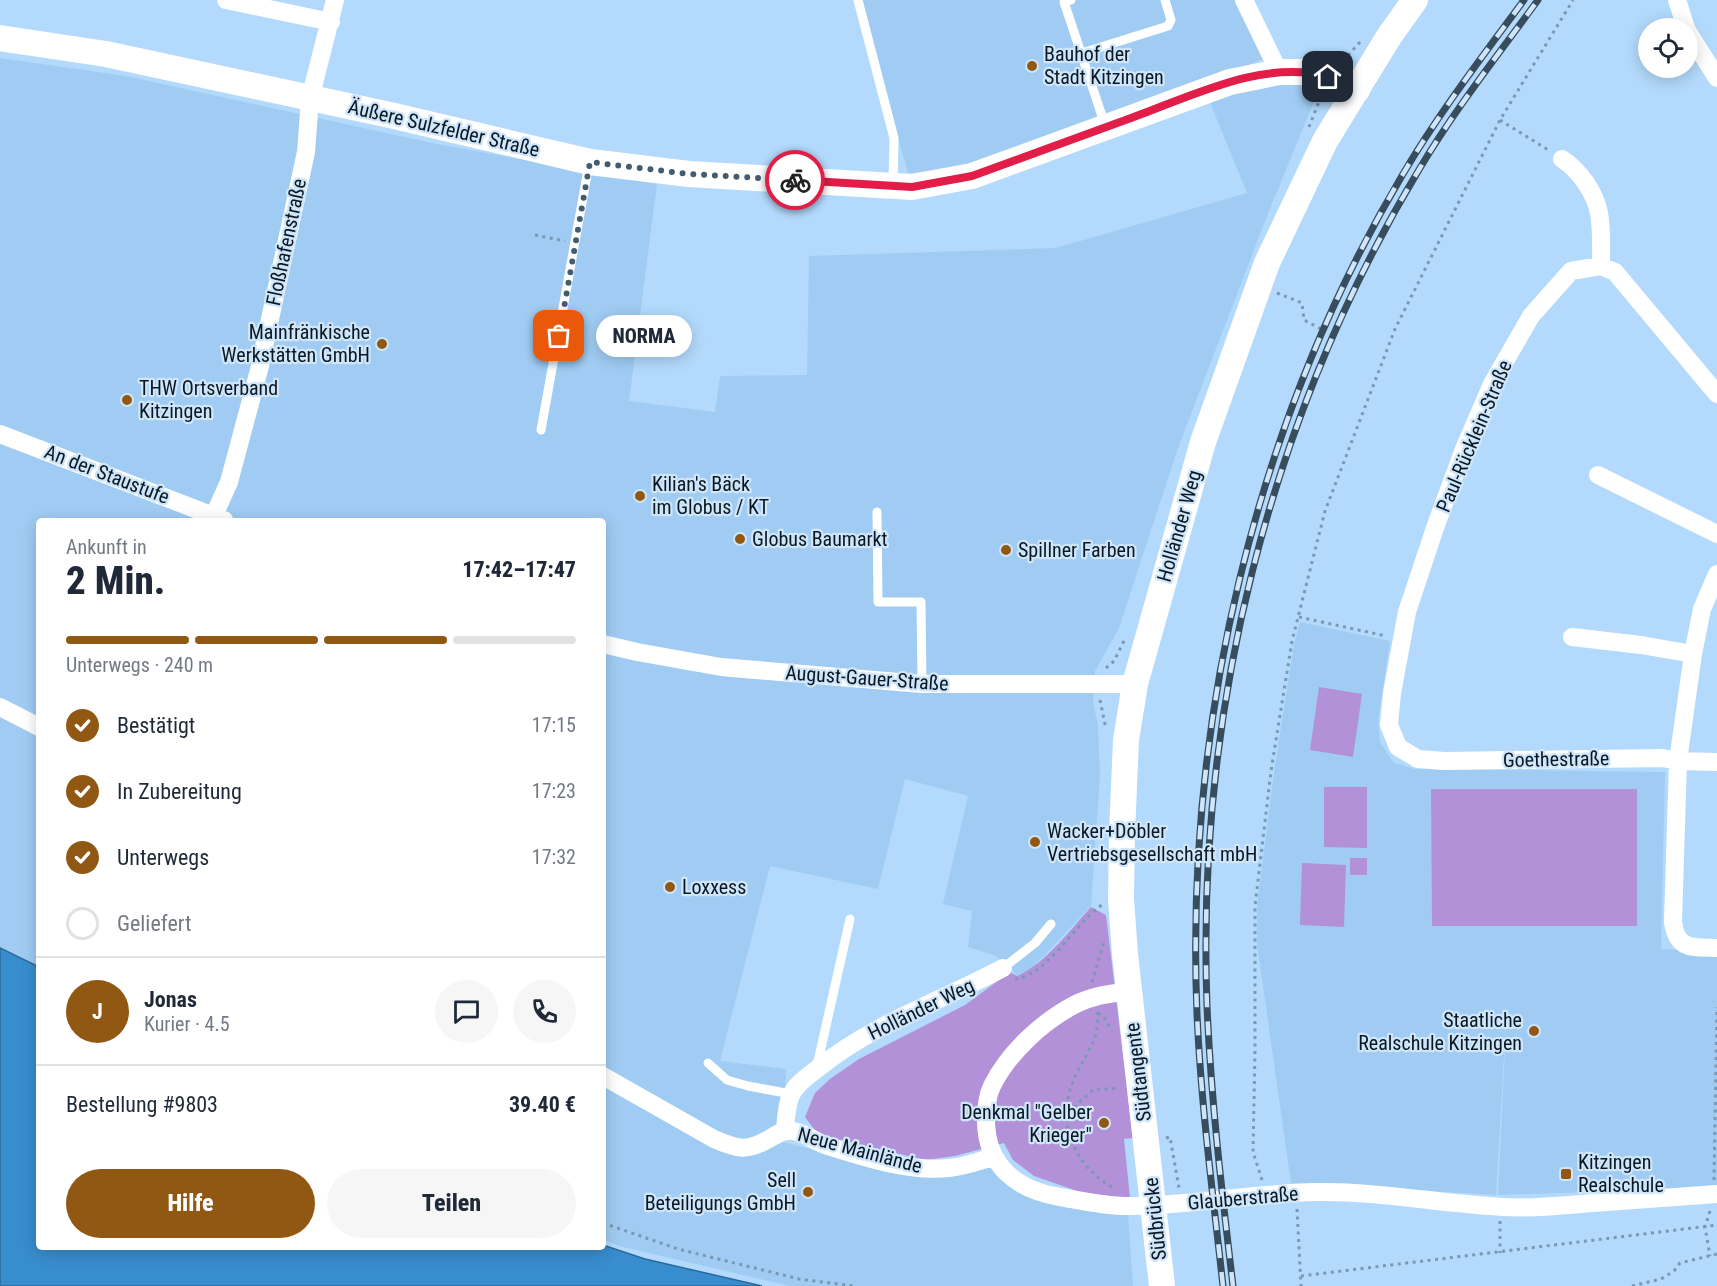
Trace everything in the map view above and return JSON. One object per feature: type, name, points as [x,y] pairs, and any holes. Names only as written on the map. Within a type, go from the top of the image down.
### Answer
[{"type":"main road","points":[[1357,90],[1390,35],[1415,0]]},
{"type":"main road","name":"Äußere Sulzfelder Straße","points":[[0,38],[106,54],[390,115],[590,162],[689,174],[912,187],[972,176],[1230,82],[1279,72],[1307,72],[1328,77],[1357,90]]},
{"type":"main road","name":"Holländer Weg","points":[[1129,991],[1121,899],[1122,833],[1126,740],[1134,684],[1203,442],[1267,263],[1325,141],[1357,90]]},
{"type":"main road","name":"Südtangente","points":[[1129,991],[1157,1151]]},
{"type":"main road","name":"Südbrücke","points":[[1157,1151],[1162,1286]]},
{"type":"street","points":[[226,0],[331,22]]},
{"type":"street","name":"Floßhafenstraße","points":[[217,518],[258,370],[306,152],[310,99],[335,0]]},
{"type":"street","points":[[1244,0],[1279,72]]},
{"type":"street","points":[[1677,0],[1683,18]]},
{"type":"street","points":[[1698,48],[1717,78]]},
{"type":"street","points":[[1562,159],[1574,167],[1585,181],[1599,212],[1601,266],[1615,272],[1629,287],[1717,394]]},
{"type":"street","name":"Paul-Rücklein-Straße","points":[[1398,747],[1389,725],[1392,693],[1407,612],[1464,449],[1492,384],[1531,316],[1571,271],[1601,266]]},
{"type":"street","name":"An der Staustufe","points":[[0,434],[214,518]]},
{"type":"street","points":[[1598,475],[1717,534]]},
{"type":"street","points":[[1717,574],[1702,609],[1693,654],[1678,761],[1673,922],[1675,934],[1681,943],[1717,948]]},
{"type":"street","points":[[1572,637],[1693,654]]},
{"type":"street","name":"August-Gauer-Straße","points":[[606,645],[721,667],[922,684],[1030,685],[1101,682],[1134,684]]},
{"type":"street","points":[[0,707],[36,725]]},
{"type":"street","name":"Goethestraße","points":[[1398,747],[1418,759],[1444,761],[1662,758],[1678,761],[1717,762]]},
{"type":"street","name":"Holländer Weg","points":[[791,1094],[802,1080],[886,1024],[1003,968]]},
{"type":"street","points":[[993,1157],[988,1143],[986,1107],[991,1088],[1016,1052],[1063,1011],[1095,996],[1129,991]]},
{"type":"street","name":"Neue Mainlände","points":[[606,1078],[714,1139],[733,1147],[745,1149],[756,1146],[785,1131],[800,1133],[825,1145],[901,1166],[928,1169],[952,1168],[993,1157]]},
{"type":"street","points":[[785,1131],[791,1094]]},
{"type":"street","name":"Glauberstraße","points":[[993,1157],[1017,1182],[1025,1186],[1056,1197],[1131,1207],[1271,1193],[1353,1193],[1500,1207],[1540,1207],[1713,1194]]},
{"type":"lane","points":[[858,0],[894,138],[893,185]]},
{"type":"lane","points":[[1071,0],[1065,2],[1105,128]]},
{"type":"lane","points":[[1082,53],[1168,26],[1171,20],[1165,0]]},
{"type":"lane","points":[[541,430],[590,162]]},
{"type":"lane","points":[[878,512],[878,602],[921,602],[922,684]]},
{"type":"lane","points":[[817,1069],[850,919]]},
{"type":"lane","name":"Holländer Weg","points":[[1003,968],[1035,943],[1051,924]]},
{"type":"lane","points":[[708,1063],[727,1080],[791,1094]]},
{"type":"path","points":[[1301,1286],[1297,1201],[1271,1193],[1264,1185],[1253,1152],[1255,906],[1271,771],[1292,641],[1325,511],[1395,329],[1500,120],[1573,0]]},
{"type":"path","points":[[1305,136],[1328,77]]},
{"type":"path","points":[[1500,120],[1562,159]]},
{"type":"path","points":[[535,236],[576,242]]},
{"type":"path","points":[[1259,285],[1302,303],[1304,320],[1321,329]]},
{"type":"path","points":[[1298,616],[1402,640]]},
{"type":"path","points":[[1106,736],[1106,723],[1100,705],[1101,682],[1106,668],[1114,661],[1127,634]]},
{"type":"path","points":[[1003,968],[1017,979],[1034,972],[1048,960],[1090,913],[1102,904],[1102,910]]},
{"type":"path","points":[[1103,931],[1104,942],[1092,982],[1099,1022],[1086,1058],[1072,1085],[1067,1113],[1070,1140],[1077,1154],[1102,1181],[1120,1190]]},
{"type":"path","points":[[1710,1256],[1705,1227],[1713,1194],[1717,1007]]},
{"type":"path","points":[[1067,1113],[1093,1090],[1119,1088]]},
{"type":"path","points":[[1157,1151],[1166,1138],[1170,1137],[1180,1191]]},
{"type":"path","points":[[1500,1207],[1500,1253]]},
{"type":"path","points":[[606,1224],[678,1249],[799,1279],[854,1286]]},
{"type":"path","points":[[1301,1276],[1717,1225]]},
{"type":"path","points":[[1632,1286],[1661,1279],[1674,1271],[1680,1263],[1717,1254]]},
{"type":"shaded area","points":[[859,0],[1248,0],[1274,55],[969,171],[908,173]]},
{"type":"shaded area","points":[[0,58],[126,76],[432,143],[657,184],[629,401],[715,412],[720,376],[807,375],[809,256],[1056,248],[1247,193],[1209,100],[1267,79],[1318,86],[1313,104],[1267,216],[1178,448],[1119,628],[1095,671],[1093,702],[1098,725],[1100,775],[1091,906],[1043,957],[1030,969],[1017,975],[996,956],[968,947],[972,911],[943,904],[968,796],[905,779],[878,889],[770,866],[720,1061],[786,1069],[783,1142],[903,1173],[990,1164],[1128,1215],[1133,1286],[790,1286],[619,1246],[606,1240],[606,518],[36,518],[36,973],[0,955]]},
{"type":"shaded area","points":[[1300,622],[1390,641],[1378,721],[1380,742],[1394,763],[1415,769],[1665,772],[1661,949],[1717,951],[1717,1188],[1498,1195],[1508,986],[1496,1195],[1291,1183],[1257,944],[1257,906],[1274,772],[1294,644]]},
{"type":"shaded area","points":[[1319,687],[1362,694],[1353,757],[1310,750]]},
{"type":"shaded area","points":[[1324,787],[1367,787],[1367,848],[1324,847]]},
{"type":"shaded area","points":[[1431,789],[1637,789],[1637,926],[1432,926]]},
{"type":"shaded area","points":[[1350,858],[1367,858],[1367,875],[1350,875]]},
{"type":"shaded area","points":[[1302,863],[1346,865],[1344,927],[1300,925]]},
{"type":"shaded area","points":[[1091,907],[1106,915],[1133,1138],[1124,1139],[1130,1198],[1083,1193],[1034,1176],[1013,1160],[1004,1143],[955,1156],[925,1160],[824,1136],[814,1129],[805,1117],[815,1093],[830,1079],[859,1059],[965,1005],[1010,972],[1017,976],[1028,970],[1057,945]]},
{"type":"water","points":[[0,948],[36,966],[36,1250],[606,1250],[606,1246],[645,1259],[762,1286],[0,1286]]},
{"type":"railway","points":[[1223,1286],[1201,1082],[1197,1014],[1196,905],[1203,795],[1218,687],[1240,579],[1269,473],[1306,370],[1351,270],[1403,174],[1431,129],[1524,0]]},
{"type":"railway","points":[[1233,1286],[1211,1076],[1207,1006],[1207,896],[1214,786],[1229,678],[1252,571],[1283,466],[1321,364],[1367,264],[1433,146],[1538,0]]},
{"type":"way so far","points":[[559,336],[590,162],[689,174],[795,180]]},
{"type":"place","name":"Bauhof der Stadt Kitzingen","points":[[1032,66]]},
{"type":"place","name":"NORMA","points":[[559,336]]},
{"type":"place","name":"Mainfränkische Werkstätten GmbH","points":[[382,344]]},
{"type":"place","name":"THW Ortsverband Kitzingen","points":[[127,400]]},
{"type":"place","name":"Kilian's Bäck im Globus / KT","points":[[640,496]]},
{"type":"place","name":"Globus Baumarkt","points":[[740,539]]},
{"type":"place","name":"Spillner Farben","points":[[1006,550]]},
{"type":"place","name":"Wacker+Döbler Vertriebsgesellschaft mbH","points":[[1035,842]]},
{"type":"place","name":"Loxxess","points":[[670,887]]},
{"type":"place","name":"Staatliche Realschule Kitzingen","points":[[1534,1031]]},
{"type":"place","name":"Denkmal \"Gelber Krieger\"","points":[[1104,1123]]},
{"type":"place","name":"Kitzingen Realschule","points":[[1566,1174]]},
{"type":"place","name":"Sell Beteiligungs GmbH","points":[[808,1192]]},
{"type":"route","points":[[795,180],[912,187],[941,182],[972,176],[1230,82],[1279,72],[1307,72],[1328,77]]}]
